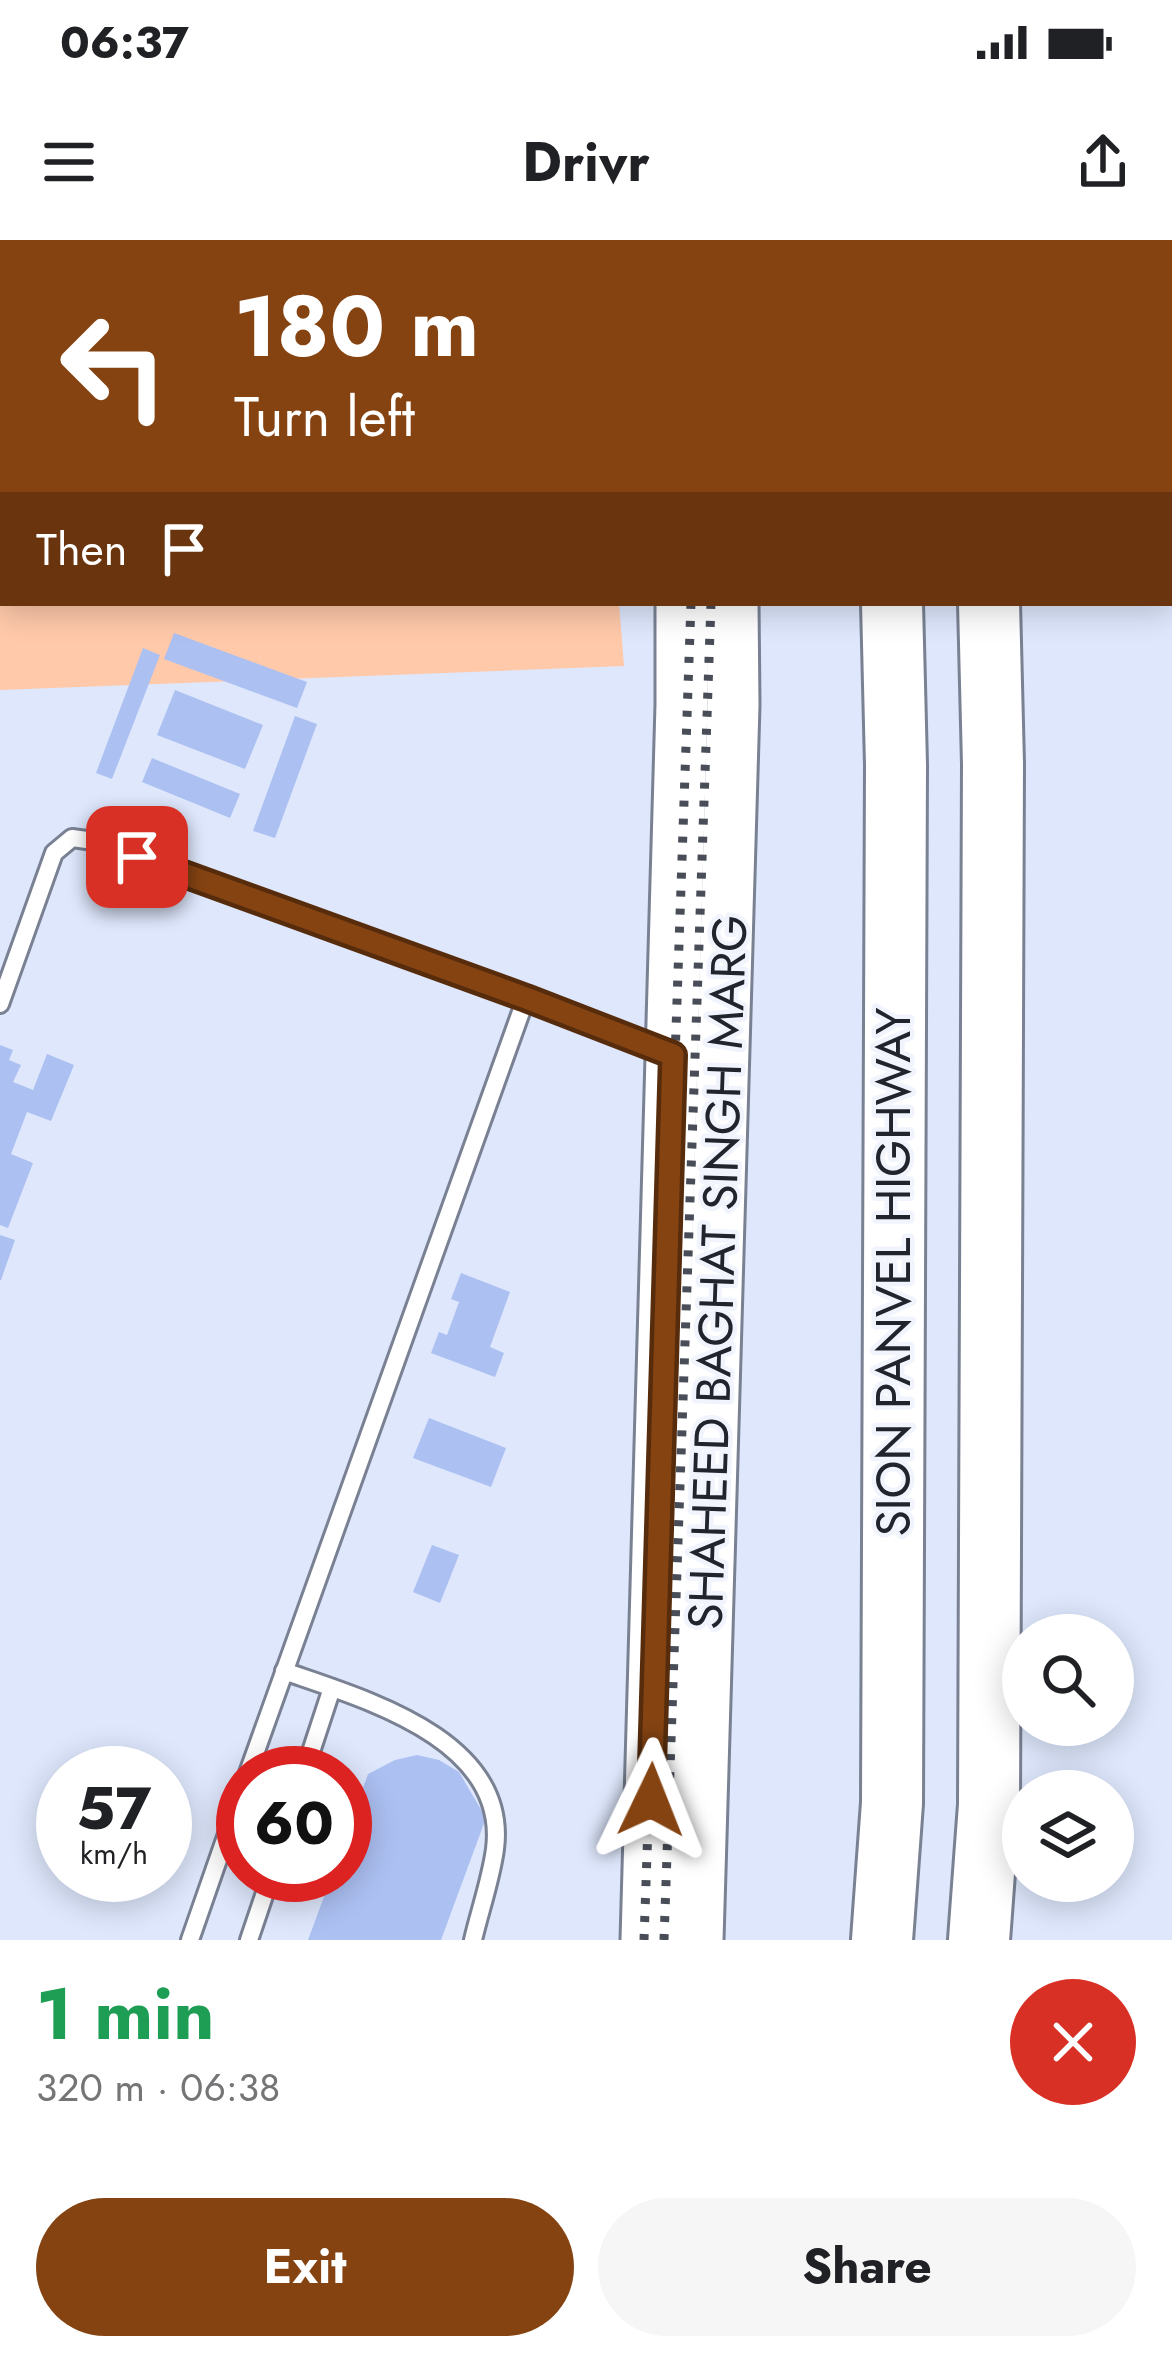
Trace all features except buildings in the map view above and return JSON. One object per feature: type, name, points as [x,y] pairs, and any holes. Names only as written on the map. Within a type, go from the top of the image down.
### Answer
[{"type":"highway","name":"SION PANVEL HIGHWAY","points":[[882,1940],[892,1803],[896,765],[892,606]]},
{"type":"highway","name":"SION PANVEL HIGHWAY","points":[[980,1940],[989,1805],[993,764],[988,606]]},
{"type":"main road","name":"SHAHEED BAGHAT SINGH MARG","points":[[647,1940],[682,606]]},
{"type":"main road","name":"SHAHEED BAGHAT SINGH MARG","points":[[698,1940],[733,606]]},
{"type":"lane","points":[[0,1004],[54,853],[72,838],[94,841],[673,1055]]},
{"type":"lane","points":[[258,1746],[526,998]]},
{"type":"lane","points":[[284,1671],[420,1726],[460,1753],[483,1784],[496,1846],[473,1940]]},
{"type":"lane","points":[[313,1746],[332,1688]]},
{"type":"lane","points":[[190,1940],[216,1865]]},
{"type":"lane","points":[[249,1940],[262,1902]]},
{"type":"shaded area","points":[[0,606],[619,606],[624,666],[0,690]]},
{"type":"railway","points":[[644,1940],[691,606]]},
{"type":"railway","points":[[664,1940],[711,606]]},
{"type":"route","points":[[137,857],[673,1055],[651,1800]]}]
